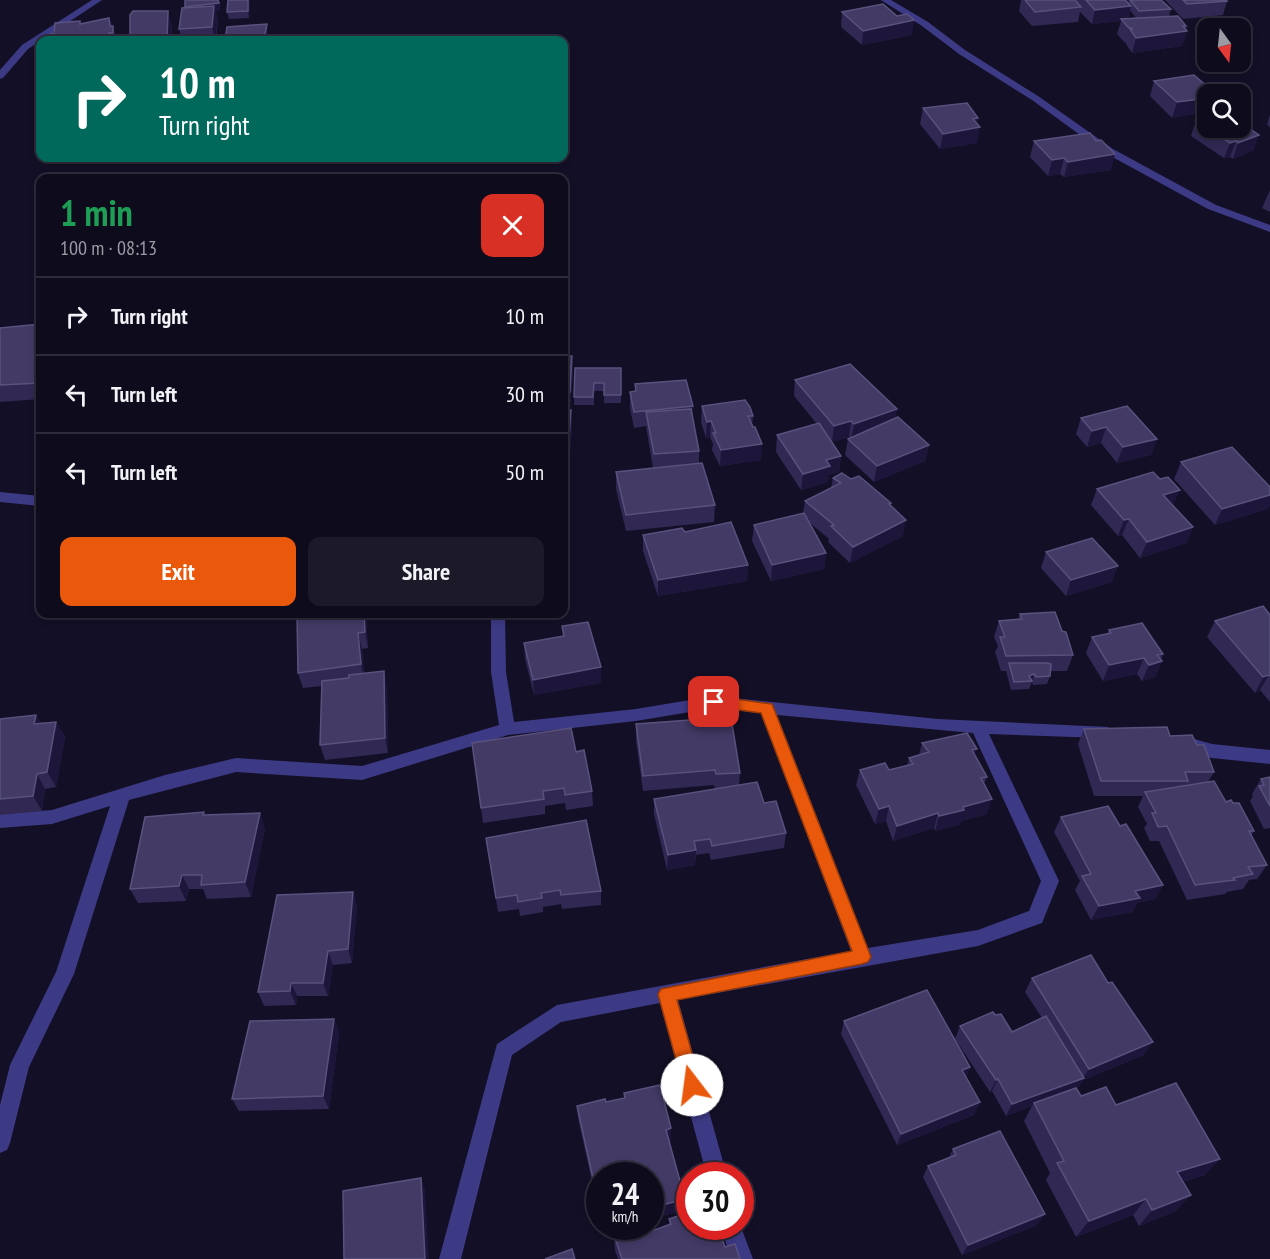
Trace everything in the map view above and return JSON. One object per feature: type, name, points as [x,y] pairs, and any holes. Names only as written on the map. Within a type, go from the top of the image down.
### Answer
[{"type":"street","points":[[42,36],[98,0]]},
{"type":"street","points":[[885,0],[1035,98],[1108,151],[1212,207],[1270,229]]},
{"type":"street","points":[[0,76],[25,47],[36,40]]},
{"type":"street","points":[[0,497],[36,501]]},
{"type":"street","points":[[498,618],[496,651],[502,709],[508,729]]},
{"type":"street","points":[[0,821],[52,817],[122,795],[236,765],[362,773],[508,729],[636,715],[714,702],[938,726],[1119,733]]},
{"type":"street","points":[[767,708],[862,957]]},
{"type":"street","points":[[450,1259],[504,1050],[557,1014],[862,957],[978,938],[1036,918],[1050,881],[978,727]]},
{"type":"street","points":[[1173,740],[1212,751],[1270,757]]},
{"type":"street","points":[[0,1143],[20,1065],[65,974],[122,795]]},
{"type":"street","points":[[667,994],[713,1162]]},
{"type":"street","points":[[735,1240],[742,1259]]},
{"type":"building","points":[[185,0],[218,0],[219,3],[185,7]]},
{"type":"building","points":[[228,0],[248,0],[248,11],[227,12]]},
{"type":"building","points":[[1025,0],[1075,0],[1081,7],[1035,12]]},
{"type":"building","points":[[1086,0],[1125,0],[1131,6],[1095,10]]},
{"type":"building","points":[[1130,0],[1161,0],[1171,9],[1139,11]]},
{"type":"building","points":[[1183,0],[1226,0],[1227,1],[1187,4]]},
{"type":"building","points":[[883,4],[897,16],[907,14],[914,20],[863,31],[842,12]]},
{"type":"building","points":[[214,6],[212,27],[179,29],[182,8]]},
{"type":"building","points":[[133,11],[168,11],[167,36],[130,36],[130,15]]},
{"type":"building","points":[[1178,16],[1187,31],[1136,38],[1130,29],[1133,29],[1121,19]]},
{"type":"building","points":[[109,18],[110,26],[113,26],[113,33],[109,33],[110,36],[50,36],[54,33],[55,23],[80,21],[80,24]]},
{"type":"building","points":[[267,24],[265,36],[226,36],[227,27]]},
{"type":"building","points":[[1194,75],[1204,84],[1197,84],[1197,99],[1177,102],[1154,81]]},
{"type":"building","points":[[967,103],[978,118],[973,119],[980,127],[943,134],[923,108]]},
{"type":"building","points":[[1251,130],[1259,135],[1238,143],[1236,141],[1230,143],[1222,138],[1251,138]]},
{"type":"building","points":[[1090,133],[1096,141],[1101,140],[1115,154],[1068,162],[1064,158],[1052,160],[1034,141]]},
{"type":"building","points":[[36,324],[36,383],[0,385],[0,328]]},
{"type":"building","points":[[568,356],[572,356],[570,392],[568,392]]},
{"type":"building","points":[[850,364],[897,409],[854,424],[851,421],[834,426],[795,380]]},
{"type":"building","points":[[575,368],[621,368],[621,395],[604,395],[604,383],[594,383],[593,397],[574,397]]},
{"type":"building","points":[[686,380],[693,406],[634,412],[630,392],[636,391],[635,384]]},
{"type":"building","points":[[745,400],[753,416],[748,416],[762,444],[721,450],[713,433],[716,433],[711,421],[707,422],[702,406]]},
{"type":"building","points":[[1127,406],[1157,439],[1123,447],[1106,427],[1092,431],[1081,418]]},
{"type":"building","points":[[691,409],[699,451],[654,454],[646,412]]},
{"type":"building","points":[[568,410],[571,410],[569,437]]},
{"type":"building","points":[[898,417],[929,445],[877,466],[848,439]]},
{"type":"building","points":[[819,423],[841,456],[826,460],[830,466],[803,474],[777,435]]},
{"type":"building","points":[[1232,447],[1270,487],[1270,495],[1222,509],[1181,462]]},
{"type":"building","points":[[702,463],[715,505],[626,515],[616,472]]},
{"type":"building","points":[[1153,472],[1160,479],[1168,477],[1180,490],[1163,495],[1193,527],[1147,542],[1129,519],[1124,520],[1097,489]]},
{"type":"building","points":[[842,473],[851,479],[859,476],[891,503],[889,504],[906,520],[853,547],[831,526],[834,525],[805,501],[841,483],[833,478]]},
{"type":"building","points":[[804,513],[826,553],[772,565],[754,525]]},
{"type":"building","points":[[731,522],[748,565],[658,580],[643,535],[682,528],[685,532]]},
{"type":"building","points":[[1092,538],[1118,566],[1071,580],[1046,552]]},
{"type":"building","points":[[1263,606],[1270,615],[1270,676],[1263,677],[1215,621]]},
{"type":"building","points":[[1055,612],[1062,631],[1066,632],[1073,655],[1006,656],[1000,637],[1005,637],[999,621],[1022,619],[1020,614]]},
{"type":"building","points":[[297,618],[364,618],[365,632],[358,633],[361,664],[298,673]]},
{"type":"building","points":[[588,622],[601,667],[533,680],[524,643],[564,636],[562,626]]},
{"type":"building","points":[[1142,623],[1163,654],[1157,655],[1162,661],[1149,665],[1144,658],[1109,665],[1092,637],[1111,633],[1109,630]]},
{"type":"building","points":[[1009,663],[1051,664],[1050,676],[1036,677],[1034,674],[1029,676],[1032,681],[1014,682]]},
{"type":"building","points":[[384,671],[385,738],[320,745],[322,681]]},
{"type":"building","points":[[36,715],[34,724],[56,722],[47,772],[37,774],[33,796],[0,799],[0,719]]},
{"type":"building","points":[[731,717],[740,773],[716,774],[715,770],[643,776],[636,724]]},
{"type":"building","points":[[1167,727],[1170,736],[1192,735],[1197,745],[1204,745],[1214,772],[1185,772],[1188,781],[1101,781],[1084,729]]},
{"type":"building","points":[[571,728],[576,752],[584,750],[592,791],[565,795],[564,788],[543,791],[544,799],[481,808],[472,743]]},
{"type":"building","points":[[967,733],[977,749],[972,750],[987,777],[981,778],[992,799],[963,807],[964,810],[939,816],[938,813],[897,826],[889,806],[879,809],[860,770],[885,763],[889,770],[913,764],[909,758],[929,752],[922,743]]},
{"type":"building","points":[[1270,777],[1270,806],[1259,786],[1264,785],[1261,779]]},
{"type":"building","points":[[1214,781],[1226,802],[1231,800],[1233,803],[1239,803],[1254,831],[1249,831],[1267,865],[1248,867],[1253,874],[1233,878],[1235,880],[1195,885],[1167,826],[1158,827],[1152,813],[1156,813],[1145,792]]},
{"type":"building","points":[[757,782],[764,803],[776,801],[786,833],[712,846],[710,839],[694,841],[696,850],[668,855],[654,799]]},
{"type":"building","points":[[1108,806],[1120,826],[1126,824],[1163,885],[1135,891],[1140,898],[1099,906],[1082,876],[1091,874],[1061,817]]},
{"type":"building","points":[[204,812],[203,815],[260,813],[245,882],[201,885],[202,875],[182,875],[179,886],[130,889],[145,817]]},
{"type":"building","points":[[586,820],[601,891],[561,895],[560,890],[541,893],[542,898],[518,902],[517,895],[496,898],[486,838]]},
{"type":"building","points":[[353,892],[348,949],[328,951],[323,983],[291,983],[290,991],[258,992],[277,895]]},
{"type":"building","points":[[1091,955],[1108,983],[1112,982],[1153,1042],[1089,1069],[1032,978]]},
{"type":"building","points":[[927,990],[970,1067],[962,1070],[980,1102],[901,1134],[844,1021]]},
{"type":"building","points":[[993,1012],[995,1015],[1001,1014],[1012,1032],[1046,1016],[1084,1078],[1012,1104],[998,1079],[996,1080],[960,1026]]},
{"type":"building","points":[[334,1019],[323,1096],[232,1099],[250,1021]]},
{"type":"building","points":[[1176,1083],[1220,1159],[1177,1172],[1191,1195],[1152,1210],[1146,1199],[1089,1221],[1057,1163],[1064,1161],[1034,1103],[1076,1088],[1081,1096],[1106,1087],[1116,1105]]},
{"type":"building","points":[[660,1085],[671,1128],[666,1130],[676,1166],[676,1201],[664,1205],[664,1162],[589,1162],[577,1106],[605,1099],[606,1102],[625,1098],[624,1093]]},
{"type":"building","points":[[1000,1131],[1045,1214],[968,1245],[928,1166],[956,1155],[953,1149]]},
{"type":"building","points":[[421,1178],[425,1259],[344,1259],[343,1191]]},
{"type":"building","points":[[676,1217],[676,1240],[723,1240],[725,1247],[735,1244],[740,1259],[622,1259],[616,1240],[664,1240],[664,1227],[671,1224],[669,1219]]},
{"type":"building","points":[[572,1249],[575,1259],[545,1259]]},
{"type":"route","points":[[692,1085],[667,994],[862,957],[767,708],[714,702]]}]
